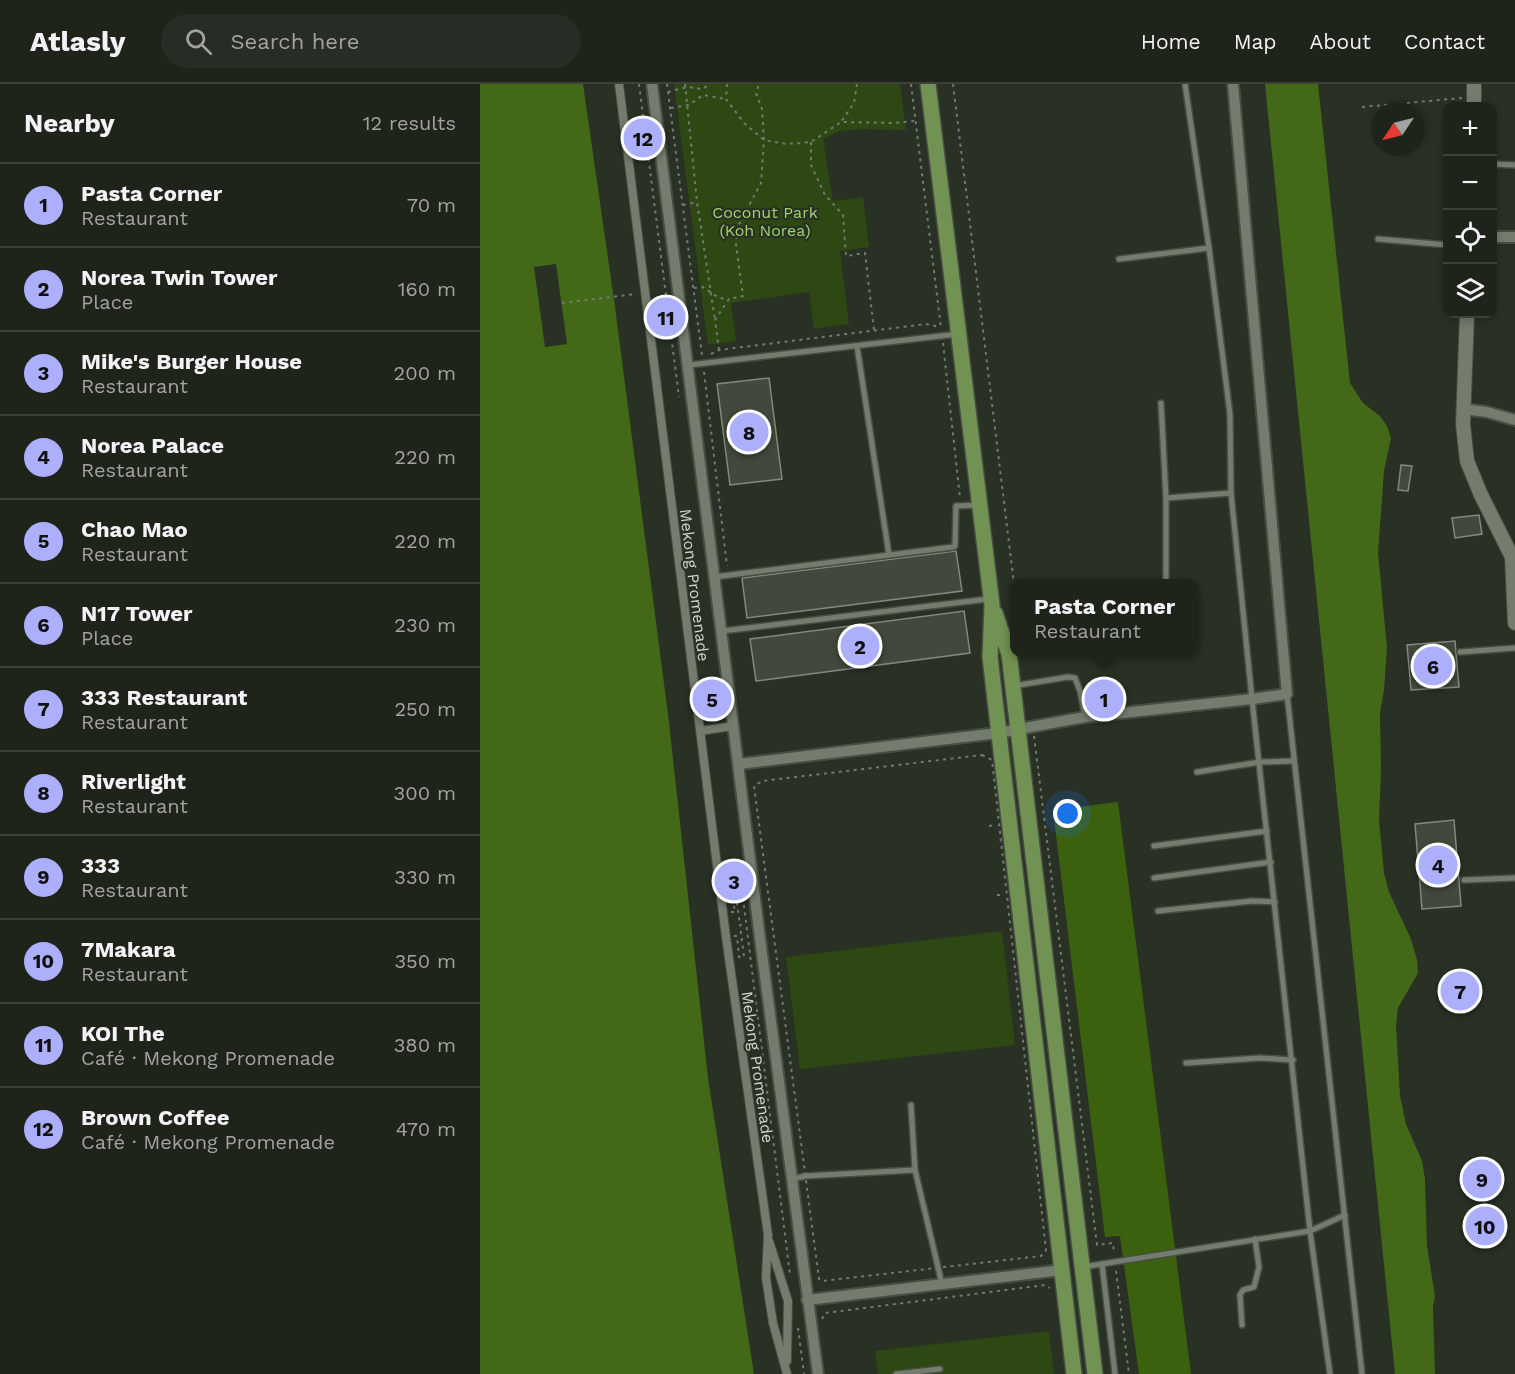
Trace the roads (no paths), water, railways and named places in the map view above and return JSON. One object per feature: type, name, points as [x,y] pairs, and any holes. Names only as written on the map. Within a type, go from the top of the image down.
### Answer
[{"type":"main road","points":[[928,84],[991,602],[990,657],[998,733],[1074,1374]]},
{"type":"main road","points":[[991,602],[1009,654],[1013,686],[1025,729],[1095,1374]]},
{"type":"street","name":"Mekong Promenade","points":[[619,84],[726,937],[768,1235],[766,1278],[773,1323],[787,1371]]},
{"type":"street","points":[[652,84],[791,1179],[818,1374]]},
{"type":"street","points":[[739,764],[998,733],[1085,717],[1287,694],[1233,84]]},
{"type":"street","points":[[1497,237],[1515,237]]},
{"type":"street","points":[[1467,318],[1463,424],[1467,461],[1512,557],[1515,623]]},
{"type":"street","points":[[1463,409],[1487,412],[1515,420]]},
{"type":"street","points":[[700,731],[733,726]]},
{"type":"street","points":[[768,1235],[788,1301],[787,1371]]},
{"type":"street","points":[[807,1300],[1062,1270]]},
{"type":"lane","points":[[1185,84],[1230,414],[1231,493],[1252,699],[1310,1231],[1330,1374]]},
{"type":"lane","points":[[1497,165],[1515,165]]},
{"type":"lane","points":[[1378,239],[1443,245]]},
{"type":"lane","points":[[1119,259],[1209,248]]},
{"type":"lane","points":[[689,365],[958,334]]},
{"type":"lane","points":[[857,346],[889,555]]},
{"type":"lane","points":[[1161,403],[1166,498],[1166,579]]},
{"type":"lane","points":[[1166,498],[1231,493]]},
{"type":"lane","points":[[714,577],[953,547],[956,506],[979,505]]},
{"type":"lane","points":[[722,631],[991,602]]},
{"type":"lane","points":[[1460,652],[1515,648]]},
{"type":"lane","points":[[1013,686],[1068,677],[1075,678],[1078,682],[1085,717]]},
{"type":"lane","points":[[1287,694],[1362,1374]]},
{"type":"lane","points":[[1197,772],[1260,762],[1294,761]]},
{"type":"lane","points":[[1154,846],[1267,831]]},
{"type":"lane","points":[[1154,878],[1271,862]]},
{"type":"lane","points":[[1464,880],[1515,878]]},
{"type":"lane","points":[[1158,911],[1252,901],[1275,902]]},
{"type":"lane","points":[[1186,1063],[1260,1058],[1293,1059]]},
{"type":"lane","points":[[911,1105],[915,1170],[942,1284]]},
{"type":"lane","points":[[791,1179],[805,1176],[915,1170]]},
{"type":"lane","points":[[1082,1267],[1310,1231],[1345,1215]]},
{"type":"lane","points":[[1242,1325],[1240,1295],[1243,1290],[1254,1287],[1259,1267],[1255,1239]]},
{"type":"lane","points":[[1102,1264],[1115,1374]]},
{"type":"lane","points":[[896,1374],[940,1369]]},
{"type":"place","name":"Brown Coffee","points":[[643,138]]},
{"type":"place","name":"KOI The","points":[[666,317]]},
{"type":"place","name":"Riverlight","points":[[749,432]]},
{"type":"place","name":"Norea Twin Tower","points":[[860,646]]},
{"type":"place","name":"N17 Tower","points":[[1433,666]]},
{"type":"place","name":"Chao Mao","points":[[712,699]]},
{"type":"place","name":"Pasta Corner","points":[[1104,699]]},
{"type":"place","name":"Norea Palace","points":[[1438,865]]},
{"type":"place","name":"Mike's Burger House","points":[[734,881]]},
{"type":"place","name":"333 Restaurant","points":[[1460,991]]},
{"type":"place","name":"333","points":[[1482,1179]]},
{"type":"place","name":"7Makara","points":[[1485,1226]]},
{"type":"park label","name":"Coconut Park (Koh Norea)","points":[[765,221]]}]
